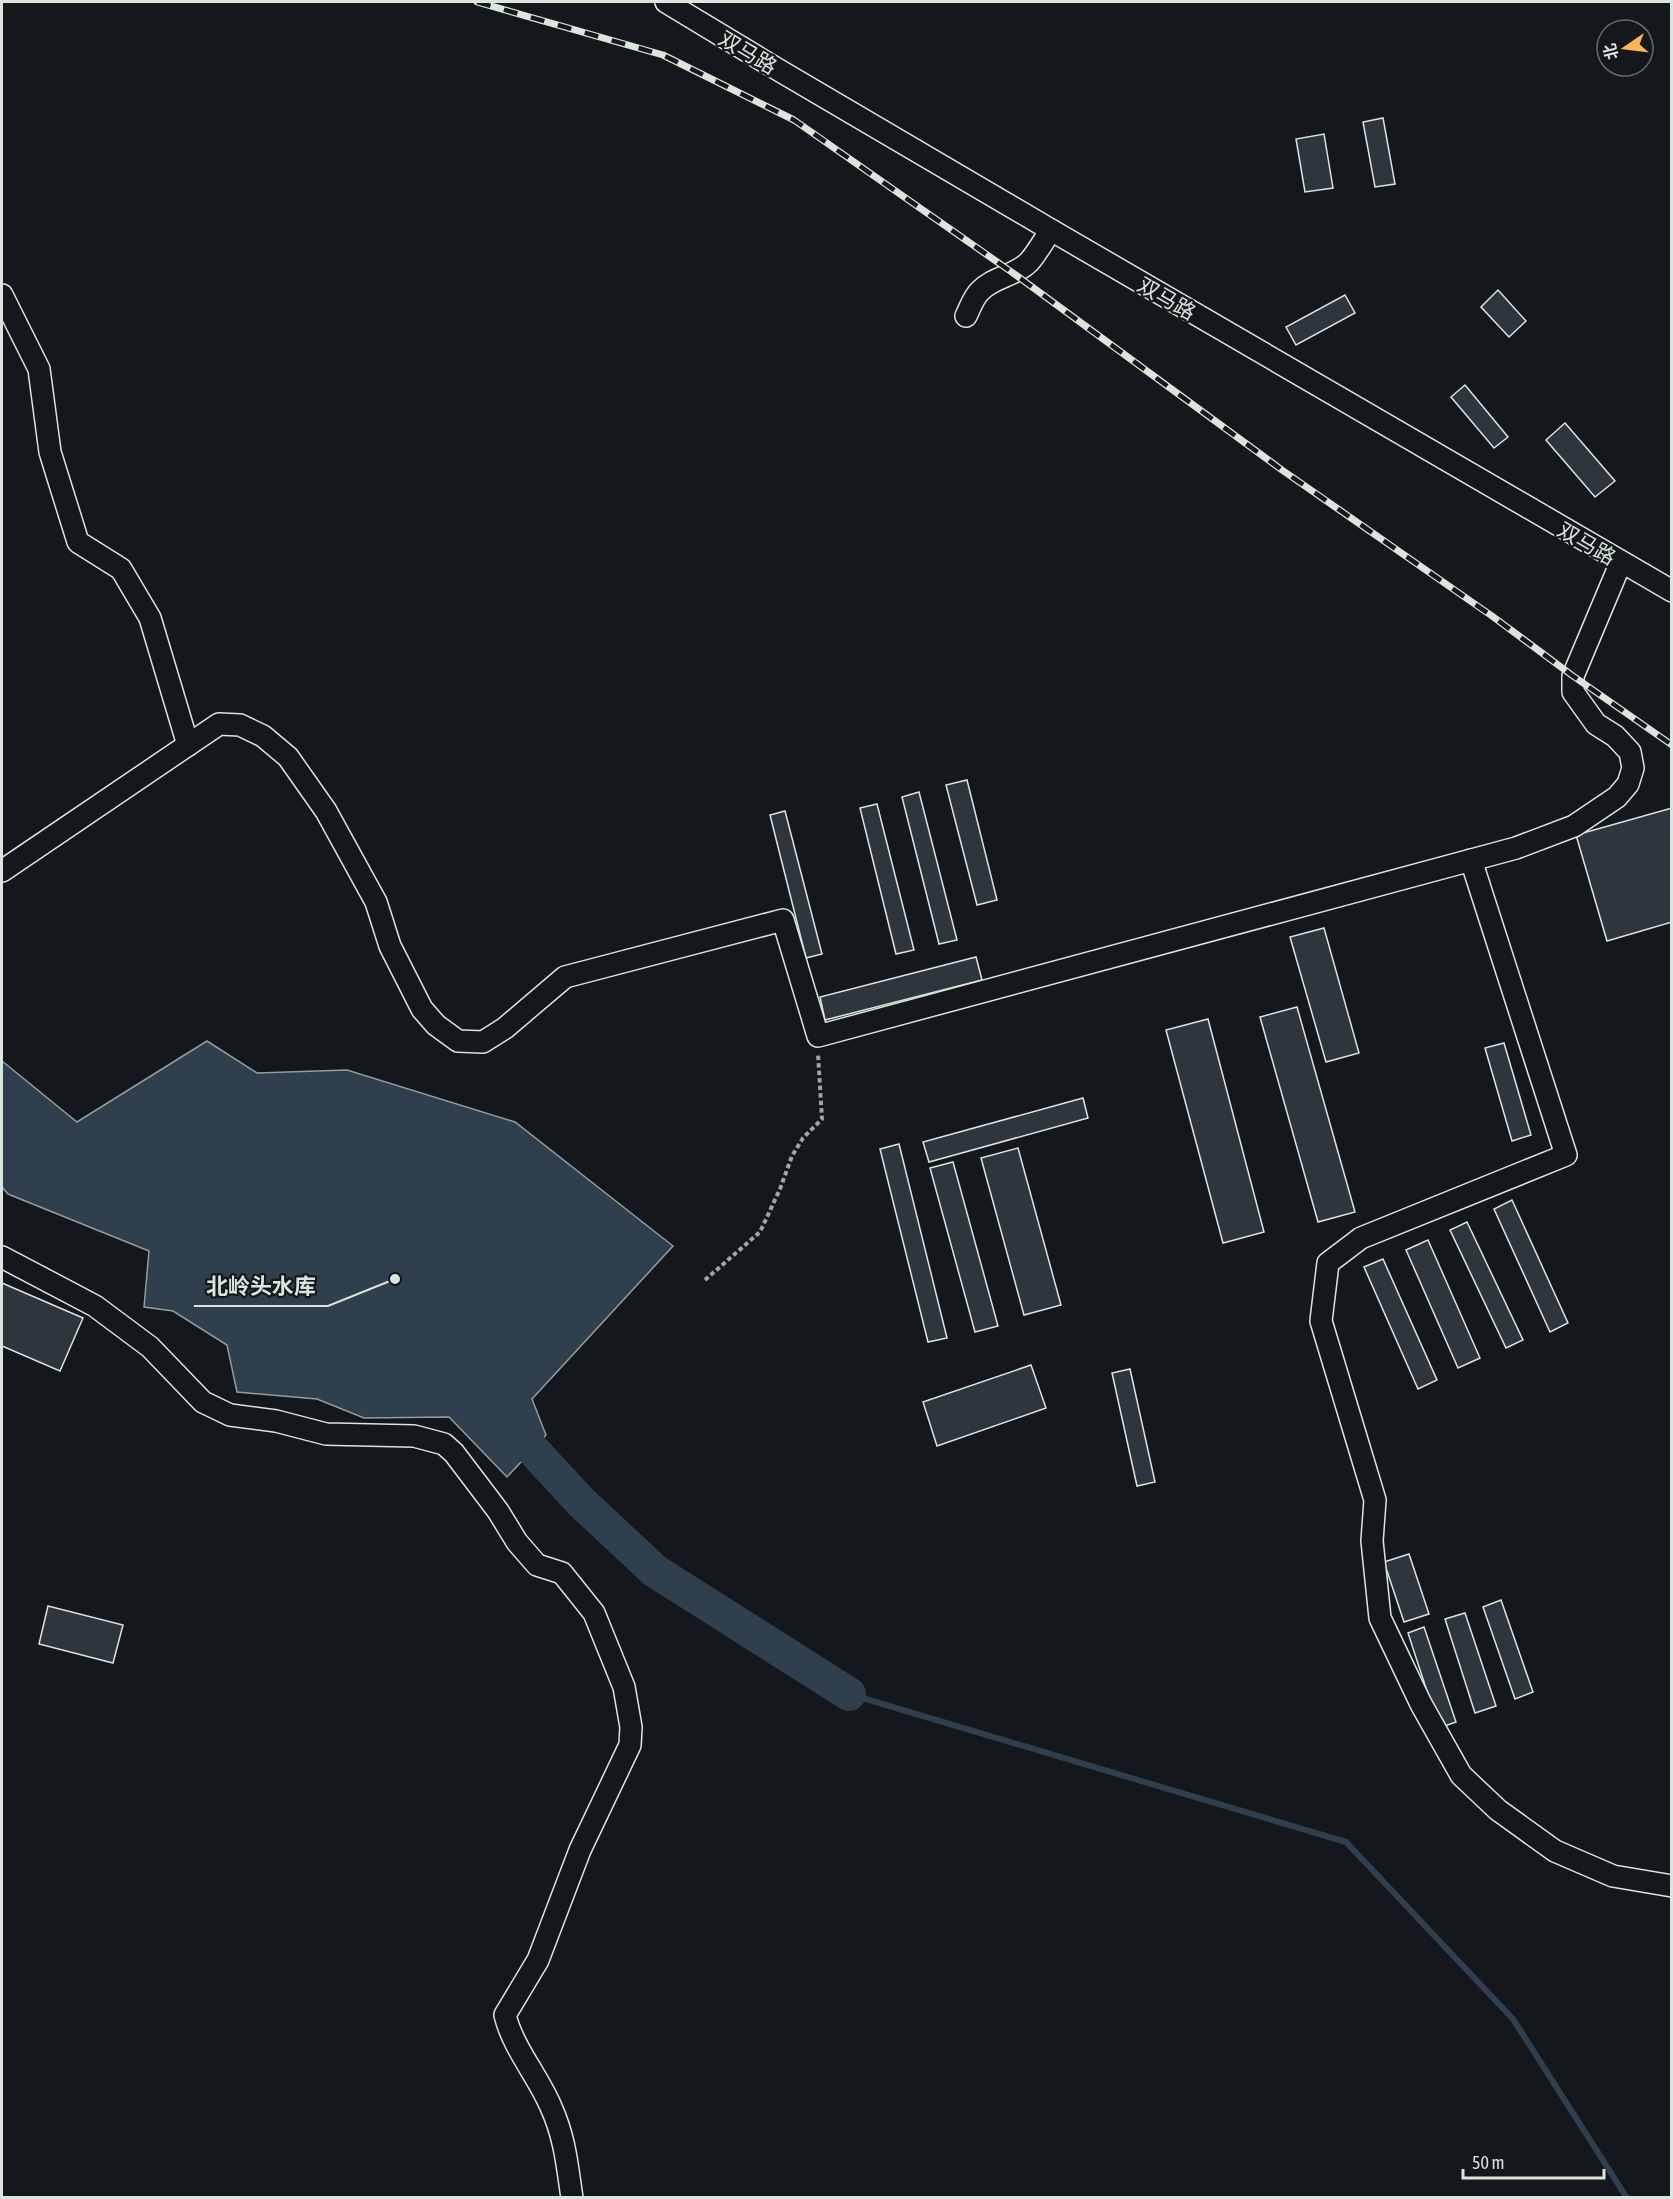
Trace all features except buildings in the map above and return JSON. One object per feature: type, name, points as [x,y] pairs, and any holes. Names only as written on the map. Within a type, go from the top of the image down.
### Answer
[{"type":"street","name":"双马路","points":[[666,2],[1051,230],[1671,591]]},
{"type":"street","points":[[966,316],[974,298],[981,290],[1029,262],[1051,230]]},
{"type":"street","points":[[2,295],[39,369],[50,453],[78,542],[121,569],[150,618],[188,745]]},
{"type":"street","points":[[2,871],[219,724],[240,725],[263,736],[288,757],[326,811],[376,902],[390,946],[422,1009],[436,1025],[458,1041],[483,1042],[505,1029],[565,977],[783,920],[818,1036],[1516,848],[1574,826],[1617,797],[1628,784],[1633,768],[1630,752],[1615,736],[1596,724],[1573,693],[1573,676],[1621,562]]},
{"type":"street","points":[[1471,860],[1566,1155],[1361,1238],[1328,1263],[1321,1321],[1375,1500],[1372,1541],[1380,1618],[1421,1704],[1461,1775],[1498,1810],[1555,1851],[1613,1876],[1671,1886]]},
{"type":"street","points":[[2,1257],[95,1306],[150,1347],[203,1402],[230,1415],[276,1421],[326,1434],[414,1436],[444,1444],[454,1453],[537,1565],[562,1573],[594,1613],[624,1687],[632,1727],[630,1745],[580,1850],[538,1960],[505,2015],[509,2031],[542,2087],[563,2136],[572,2198]]},
{"type":"path","points":[[705,1280],[760,1232],[792,1156],[803,1138],[822,1119],[818,1036]]},
{"type":"water","points":[[207,1041],[257,1073],[347,1070],[515,1122],[673,1246],[532,1399],[546,1435],[507,1477],[449,1417],[364,1418],[317,1399],[237,1392],[227,1345],[173,1311],[144,1307],[149,1251],[8,1194],[2,1187],[2,1061],[77,1122]]},
{"type":"waterway","points":[[532,1449],[581,1502],[655,1571],[849,1694]]},
{"type":"waterway","points":[[849,1694],[1346,1842],[1513,2019],[1627,2198]]},
{"type":"railway","points":[[477,2],[663,55],[794,120],[1013,273],[1282,470],[1672,745]]},
{"type":"place","name":"北岭头水库","points":[[395,1279]]}]
